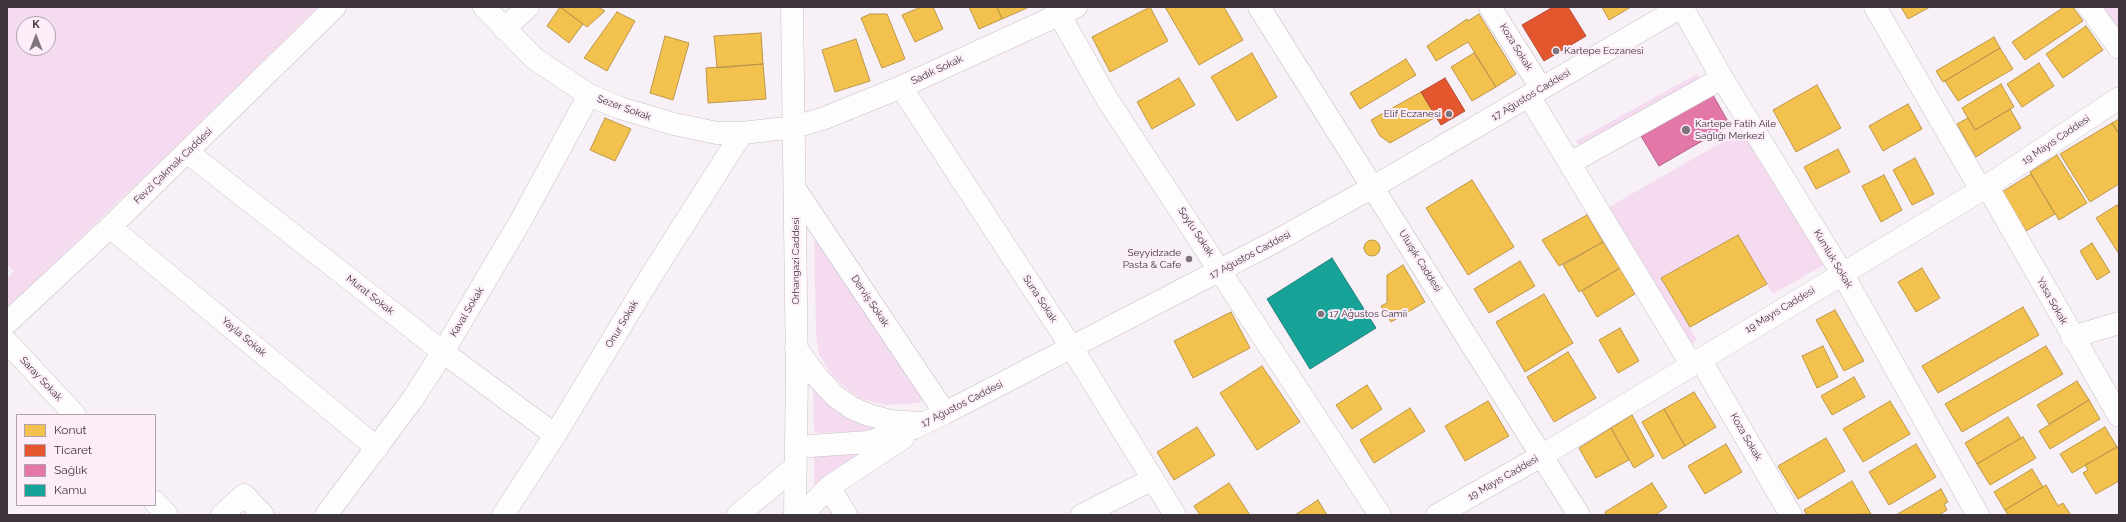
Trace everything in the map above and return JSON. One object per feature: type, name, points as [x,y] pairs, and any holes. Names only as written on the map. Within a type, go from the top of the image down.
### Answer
[{"type":"street","name":"Fevzi Çakmak Caddesi","points":[[7,323],[110,227],[336,7]]},
{"type":"street","name":"Sezer Sokak","points":[[484,7],[535,59],[589,95],[620,108],[674,124],[717,132],[742,133],[795,127]]},
{"type":"street","points":[[504,29],[528,7]]},
{"type":"street","name":"Orhangazi Caddesi","points":[[792,7],[795,127],[795,515]]},
{"type":"street","name":"Uluışık Caddesi","points":[[1259,7],[1543,455],[1579,515]]},
{"type":"street","name":"Koza Sokak","points":[[1490,7],[1535,92],[1570,163],[1696,361],[1791,515]]},
{"type":"street","name":"17 Ağustos Caddesi","points":[[796,456],[868,442],[900,434],[945,414],[1222,271],[1373,187],[1682,7]]},
{"type":"street","name":"Kumluk Sokak","points":[[1682,7],[1722,78],[1842,273],[1978,515]]},
{"type":"street","name":"Yasa Sokak","points":[[1875,7],[2119,416]]},
{"type":"street","points":[[2089,7],[2119,48]]},
{"type":"street","name":"Sadık Sokak","points":[[795,127],[825,118],[901,87],[1063,10]]},
{"type":"street","name":"Soylu Sokak","points":[[1063,10],[1107,99],[1222,271],[1380,515]]},
{"type":"street","points":[[1570,163],[1722,78]]},
{"type":"street","name":"Suna Sokak","points":[[901,87],[1072,348],[1174,515]]},
{"type":"street","name":"Kaval Sokak","points":[[326,515],[412,400],[443,352],[520,222],[589,95]]},
{"type":"street","name":"19 Mayıs Caddesi","points":[[1437,515],[1543,455],[1984,188],[2119,98]]},
{"type":"street","name":"Onur Sokak","points":[[503,515],[555,436],[651,276],[742,133]]},
{"type":"street","name":"Murat Sokak","points":[[187,152],[443,352],[555,436]]},
{"type":"street","name":"Derviş Sokak","points":[[795,188],[945,414]]},
{"type":"street","name":"Yayla Sokak","points":[[110,227],[377,448]]},
{"type":"street","points":[[2072,337],[2119,323]]},
{"type":"street","name":"Saray Sokak","points":[[7,342],[73,414]]},
{"type":"street","points":[[796,348],[818,378],[835,396],[852,408],[869,415],[890,420],[925,423]]},
{"type":"street","points":[[802,515],[829,486],[925,423]]},
{"type":"street","points":[[738,515],[796,456]]},
{"type":"street","points":[[1082,515],[1153,479]]},
{"type":"street","points":[[829,486],[846,515]]},
{"type":"street","points":[[222,515],[244,495],[264,515]]},
{"type":"street","points":[[156,503],[167,515]]},
{"type":"shaded area","points":[[7,7],[318,7],[7,308],[7,278],[14,271],[7,265]]},
{"type":"shaded area","points":[[2102,7],[2119,7],[2119,31]]},
{"type":"shaded area","points":[[1697,74],[1700,79],[1579,146],[1576,141]]},
{"type":"shaded area","points":[[1743,130],[1824,265],[1773,294],[1737,235],[1661,278],[1697,340],[1691,344],[1609,207]]},
{"type":"shaded area","points":[[814,228],[923,399],[919,403],[886,405],[862,399],[851,392],[833,376],[819,355],[816,334]]},
{"type":"shaded area","points":[[813,385],[882,426],[864,432],[814,433]]},
{"type":"shaded area","points":[[870,453],[821,479],[814,486],[814,456]]},
{"type":"building: Konut","points":[[560,7],[583,24],[569,43],[547,26]]},
{"type":"building: Konut","points":[[560,7],[598,7],[605,11],[587,27]]},
{"type":"building: Konut","points":[[921,7],[933,7],[943,29],[915,42],[902,15]]},
{"type":"building: Konut","points":[[969,7],[997,7],[1002,19],[979,29]]},
{"type":"building: Konut","points":[[997,7],[1027,7],[1027,8],[1002,19]]},
{"type":"building: Konut","points":[[1150,7],[1168,41],[1110,72],[1092,37]]},
{"type":"building: Konut","points":[[1165,7],[1224,7],[1243,40],[1199,65]]},
{"type":"building: Konut","points":[[1602,7],[1631,7],[1609,20]]},
{"type":"building: Konut","points":[[1901,7],[1930,7],[1908,19]]},
{"type":"building: Konut","points":[[2064,7],[2073,7],[2083,21],[2025,60],[2012,42]]},
{"type":"building: Konut","points":[[617,12],[635,21],[607,71],[584,58]]},
{"type":"building: Konut","points":[[870,14],[887,14],[905,59],[882,68],[861,18]]},
{"type":"building: Konut","points":[[1479,14],[1516,74],[1496,87],[1468,42],[1436,61],[1427,46],[1467,19],[1468,21]]},
{"type":"building: Konut","points":[[2086,26],[2103,50],[2063,78],[2046,54]]},
{"type":"building: Konut","points":[[761,33],[763,64],[717,68],[714,36]]},
{"type":"building: Konut","points":[[665,36],[689,43],[673,100],[650,93]]},
{"type":"building: Konut","points":[[1994,37],[2000,48],[1943,82],[1936,71]]},
{"type":"building: Konut","points":[[856,39],[870,81],[835,92],[822,50]]},
{"type":"building: Konut","points":[[2000,48],[2013,69],[1958,101],[1945,81]]},
{"type":"building: Konut","points":[[1252,53],[1277,97],[1237,121],[1211,77]]},
{"type":"building: Konut","points":[[1474,53],[1496,87],[1472,101],[1451,67]]},
{"type":"building: Konut","points":[[1406,59],[1416,75],[1360,109],[1350,93]]},
{"type":"building: Konut","points":[[2039,63],[2054,86],[2022,107],[2007,84]]},
{"type":"building: Konut","points":[[763,64],[766,99],[708,103],[706,68]]},
{"type":"building: Konut","points":[[1179,78],[1195,105],[1152,129],[1137,102]]},
{"type":"building: Konut","points":[[2001,84],[2014,107],[1975,130],[1962,108]]},
{"type":"building: Konut","points":[[1817,85],[1841,128],[1796,152],[1773,110]]},
{"type":"building: Konut","points":[[1421,92],[1436,117],[1390,143],[1380,136],[1371,120]]},
{"type":"building: Konut","points":[[1908,104],[1922,129],[1883,151],[1869,126]]},
{"type":"building: Konut","points":[[2010,109],[2021,128],[1976,157],[1957,124],[1968,118],[1975,130]]},
{"type":"building: Konut","points":[[605,118],[631,129],[615,161],[590,150]]},
{"type":"building: Konut","points":[[2119,119],[2119,134],[2112,123]]},
{"type":"building: Konut","points":[[2112,123],[2119,134],[2119,184],[2090,202],[2060,154]]},
{"type":"building: Konut","points":[[1838,149],[1850,172],[1816,189],[1804,167]]},
{"type":"building: Konut","points":[[2057,155],[2087,203],[2059,220],[2030,172]]},
{"type":"building: Konut","points":[[1915,158],[1934,194],[1912,205],[1893,170]]},
{"type":"building: Konut","points":[[2031,174],[2055,214],[2026,231],[2002,192]]},
{"type":"building: Konut","points":[[1884,175],[1902,210],[1881,222],[1862,186]]},
{"type":"building: Konut","points":[[1472,180],[1514,247],[1468,275],[1426,208]]},
{"type":"building: Konut","points":[[2117,205],[2119,209],[2119,254],[2096,218]]},
{"type":"building: Konut","points":[[1587,215],[1603,242],[1559,266],[1542,240]]},
{"type":"building: Konut","points":[[1738,235],[1767,284],[1690,327],[1661,278]]},
{"type":"building: Konut","points":[[1369,240],[1375,240],[1380,245],[1378,254],[1375,256],[1369,256],[1364,251],[1364,245]]},
{"type":"building: Konut","points":[[1603,242],[1620,268],[1579,292],[1563,265]]},
{"type":"building: Konut","points":[[2092,243],[2110,272],[2097,280],[2080,251]]},
{"type":"building: Konut","points":[[1520,261],[1535,286],[1489,313],[1474,289]]},
{"type":"building: Konut","points":[[1403,265],[1425,302],[1391,322],[1381,306],[1387,303],[1387,275]]},
{"type":"building: Konut","points":[[1620,268],[1635,294],[1597,317],[1582,291]]},
{"type":"building: Konut","points":[[1922,268],[1940,298],[1916,312],[1898,282]]},
{"type":"building: Konut","points":[[1544,294],[1573,343],[1525,372],[1496,322]]},
{"type":"building: Konut","points":[[2023,307],[2039,335],[1938,393],[1922,366]]},
{"type":"building: Konut","points":[[1835,310],[1864,361],[1844,371],[1816,320]]},
{"type":"building: Konut","points":[[1231,312],[1250,348],[1193,378],[1174,341]]},
{"type":"building: Konut","points":[[1620,328],[1639,361],[1618,373],[1599,340]]},
{"type":"building: Konut","points":[[1823,346],[1838,377],[1817,388],[1802,356]]},
{"type":"building: Konut","points":[[2046,346],[2063,374],[1962,432],[1945,404]]},
{"type":"building: Konut","points":[[1568,352],[1596,398],[1554,422],[1527,377]]},
{"type":"building: Konut","points":[[1262,366],[1300,422],[1257,450],[1220,393]]},
{"type":"building: Konut","points":[[1854,377],[1865,397],[1832,415],[1821,396]]},
{"type":"building: Konut","points":[[2077,381],[2089,400],[2049,424],[2037,405]]},
{"type":"building: Konut","points":[[1367,385],[1382,409],[1352,429],[1336,405]]},
{"type":"building: Konut","points":[[1694,392],[1716,427],[1685,446],[1664,409]]},
{"type":"building: Konut","points":[[2089,400],[2100,419],[2050,449],[2039,431]]},
{"type":"building: Konut","points":[[1488,401],[1509,436],[1465,461],[1445,426]]},
{"type":"building: Konut","points":[[1890,401],[1910,434],[1863,462],[1843,429]]},
{"type":"building: Konut","points":[[1410,408],[1425,431],[1374,463],[1360,440]]},
{"type":"building: Konut","points":[[1664,409],[1685,446],[1663,459],[1642,422]]},
{"type":"building: Konut","points":[[1632,415],[1654,456],[1634,468],[1611,428]]},
{"type":"building: Konut","points":[[2008,417],[2021,438],[1977,464],[1965,443]]},
{"type":"building: Konut","points":[[1197,427],[1215,455],[1174,480],[1157,452]]},
{"type":"building: Konut","points":[[2105,427],[2117,447],[2072,473],[2060,454]]},
{"type":"building: Konut","points":[[1611,428],[1629,460],[1596,478],[1579,448]]},
{"type":"building: Konut","points":[[2023,437],[2036,458],[1990,485],[1977,464]]},
{"type":"building: Konut","points":[[1826,438],[1845,471],[1798,499],[1778,466]]},
{"type":"building: Konut","points":[[1726,444],[1742,472],[1705,494],[1688,466]]},
{"type":"building: Konut","points":[[1916,444],[1936,477],[1889,505],[1869,472]]},
{"type":"building: Konut","points":[[2117,447],[2119,451],[2119,481],[2096,494],[2083,473],[2088,470],[2085,465]]},
{"type":"building: Konut","points":[[2032,469],[2043,487],[2005,510],[1994,492]]},
{"type":"building: Konut","points":[[1852,481],[1871,514],[1807,515],[1804,510]]},
{"type":"building: Konut","points":[[1229,483],[1250,515],[1200,515],[1194,506]]},
{"type":"building: Konut","points":[[1652,483],[1667,507],[1655,515],[1606,515],[1605,512]]},
{"type":"building: Konut","points":[[2046,485],[2058,506],[2063,503],[2071,515],[2008,515],[2005,510]]},
{"type":"building: Konut","points":[[1941,489],[1948,502],[1944,504],[1947,510],[1939,515],[1896,515]]},
{"type":"building: Konut","points":[[1318,500],[1327,515],[1295,515]]},
{"type":"building: Ticaret","points":[[1553,7],[1568,7],[1586,36],[1544,61],[1522,25]]},
{"type":"building: Ticaret","points":[[1445,78],[1465,111],[1441,125],[1421,92]]},
{"type":"building: Sağlık","name":"Kartepe Fatih Aile Sağlığı Merkezi","points":[[1713,95],[1730,125],[1659,166],[1641,136]]},
{"type":"building: Kamu","name":"17 Ağustos Camii","points":[[1332,258],[1376,328],[1310,369],[1267,299]]},
{"type":"place","name":"Kartepe Eczanesi","points":[[1556,51]]},
{"type":"place","name":"Elif Eczanesi","points":[[1449,114]]},
{"type":"place","name":"Kartepe Fatih Aile Sağlığı Merkezi","points":[[1686,130]]},
{"type":"place","name":"Seyyidzade Pasta & Cafe","points":[[1189,259]]},
{"type":"place","name":"17 Ağustos Camii","points":[[1321,314]]}]
